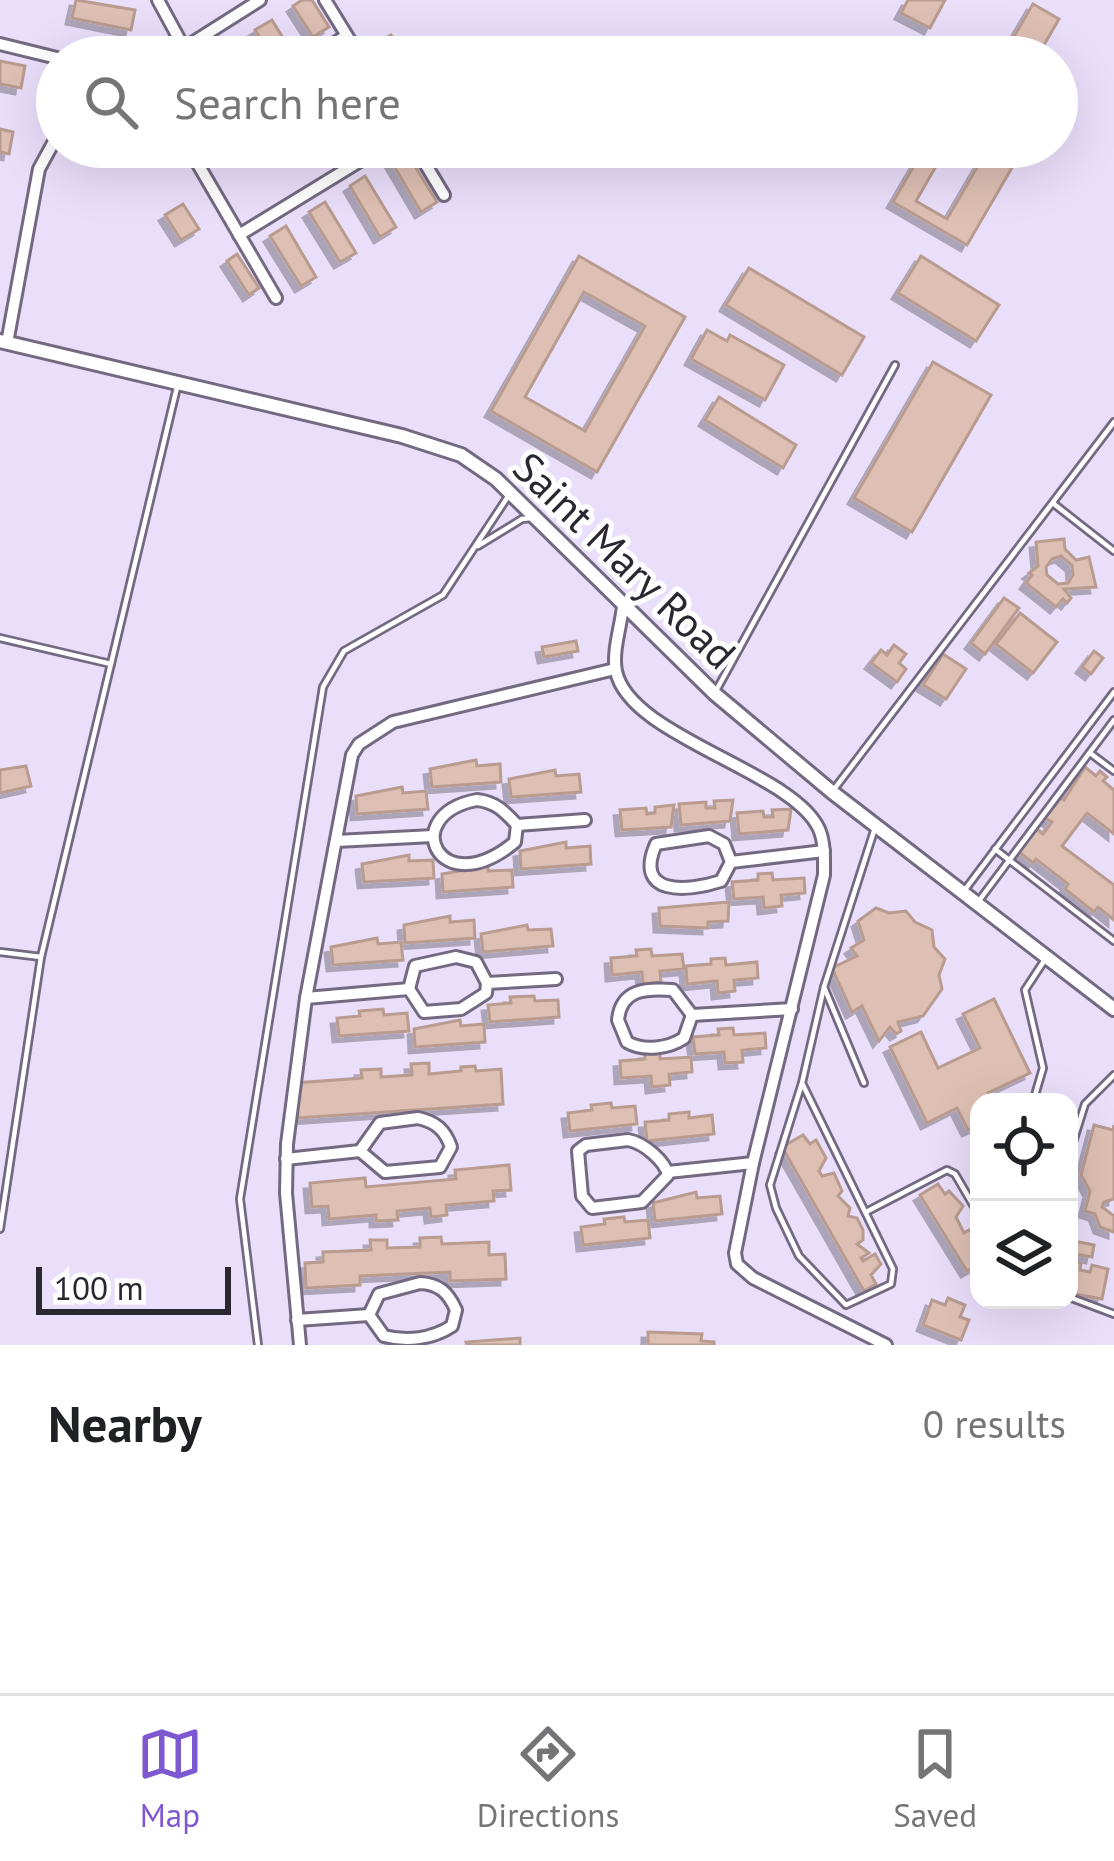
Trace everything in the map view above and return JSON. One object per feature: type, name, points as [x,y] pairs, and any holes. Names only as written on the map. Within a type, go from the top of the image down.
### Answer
[{"type":"street","points":[[158,0],[178,36]]},
{"type":"street","points":[[203,36],[260,0]]},
{"type":"street","points":[[325,0],[346,36]]},
{"type":"street","points":[[0,44],[36,53]]},
{"type":"street","points":[[3,342],[39,168]]},
{"type":"street","points":[[200,168],[276,298]]},
{"type":"street","points":[[239,235],[349,168]]},
{"type":"street","points":[[428,168],[444,195]]},
{"type":"street","name":"Saint Mary Road","points":[[3,342],[440,446],[480,466],[715,694],[832,792],[1114,1009]]},
{"type":"street","points":[[623,606],[615,668],[623,690],[638,707],[801,806],[820,831],[824,851],[824,875],[753,1163],[735,1252],[737,1264],[753,1278],[886,1345]]},
{"type":"street","points":[[300,1345],[286,1159],[306,998],[352,755],[378,728],[615,668]]},
{"type":"street","points":[[477,800],[497,805],[517,826],[515,842],[502,854],[473,862],[442,860],[435,850],[433,836],[447,814],[477,800]]},
{"type":"street","points":[[517,826],[585,820]]},
{"type":"street","points":[[336,841],[433,836]]},
{"type":"street","points":[[710,836],[724,844],[731,862],[721,881],[670,888],[661,887],[650,866],[653,849],[662,840],[710,836]]},
{"type":"street","points":[[731,862],[824,851]]},
{"type":"street","points":[[456,957],[476,962],[487,983],[477,1002],[441,1012],[424,1012],[409,989],[415,966],[456,957]]},
{"type":"street","points":[[487,983],[556,979]]},
{"type":"street","points":[[306,998],[409,989]]},
{"type":"street","points":[[668,989],[679,994],[692,1015],[680,1042],[644,1048],[627,1042],[618,1020],[626,997],[634,992],[668,989]]},
{"type":"street","points":[[692,1015],[792,1009]]},
{"type":"street","points":[[389,1119],[432,1121],[451,1147],[440,1167],[394,1174],[375,1167],[360,1151],[374,1129],[389,1119]]},
{"type":"street","points":[[668,1172],[644,1146],[628,1140],[586,1145],[575,1158],[582,1196],[596,1209],[642,1202],[668,1172],[753,1163]]},
{"type":"street","points":[[286,1159],[360,1151]]},
{"type":"street","points":[[420,1283],[438,1286],[456,1310],[452,1326],[416,1339],[384,1336],[369,1315],[386,1289],[420,1283]]},
{"type":"street","points":[[297,1320],[369,1315]]},
{"type":"lane","points":[[715,694],[896,365]]},
{"type":"lane","points":[[0,1229],[41,957],[178,383]]},
{"type":"lane","points":[[832,792],[1114,422]]},
{"type":"lane","points":[[259,1345],[240,1199],[323,687],[344,651],[443,595],[511,492]]},
{"type":"lane","points":[[1054,504],[1114,551]]},
{"type":"lane","points":[[477,546],[522,519],[537,517]]},
{"type":"lane","points":[[0,638],[111,664]]},
{"type":"lane","points":[[964,891],[1114,692]]},
{"type":"lane","points":[[978,902],[1114,719]]},
{"type":"lane","points":[[1091,722],[1104,733]]},
{"type":"lane","points":[[1089,753],[1114,771]]},
{"type":"lane","points":[[802,1083],[894,1277],[891,1283],[846,1305],[799,1256],[771,1196],[773,1170],[802,1083],[824,987],[876,826]]},
{"type":"lane","points":[[995,849],[1114,940]]},
{"type":"lane","points":[[0,952],[41,957]]},
{"type":"lane","points":[[1036,1093],[1043,1068],[1025,990],[1048,956]]},
{"type":"lane","points":[[824,987],[864,1083]]},
{"type":"lane","points":[[1078,1126],[1085,1104],[1114,1075]]},
{"type":"lane","points":[[866,1212],[951,1170],[970,1201]]},
{"type":"lane","points":[[1078,1300],[1114,1314]]},
{"type":"building","points":[[76,0],[135,10],[131,30],[72,18]]},
{"type":"building","points":[[312,0],[329,27],[312,36],[293,6]]},
{"type":"building","points":[[908,0],[945,0],[930,28],[901,13]]},
{"type":"building","points":[[1033,4],[1059,19],[1049,36],[1014,36]]},
{"type":"building","points":[[272,20],[282,36],[259,36],[255,30]]},
{"type":"building","points":[[0,61],[25,66],[21,88],[0,84]]},
{"type":"building","points":[[0,129],[13,132],[9,154],[0,152]]},
{"type":"building","points":[[395,168],[416,168],[437,202],[421,212]]},
{"type":"building","points":[[913,168],[935,168],[916,201],[947,219],[977,168],[1012,168],[967,245],[893,202]]},
{"type":"building","points":[[365,176],[396,227],[380,237],[350,186]]},
{"type":"building","points":[[325,202],[356,253],[340,262],[309,212]]},
{"type":"building","points":[[183,204],[199,229],[181,240],[165,215]]},
{"type":"building","points":[[286,226],[316,277],[301,286],[270,236]]},
{"type":"building","points":[[237,254],[259,288],[249,295],[227,261]]},
{"type":"building","points":[[579,256],[685,317],[597,472],[491,411]],"holes":[[[584,292],[645,326],[585,431],[525,397]]]},
{"type":"building","points":[[921,256],[999,305],[976,341],[898,293]]},
{"type":"building","points":[[749,268],[864,337],[842,375],[726,305]]},
{"type":"building","points":[[707,330],[727,341],[730,335],[784,365],[765,400],[691,359]]},
{"type":"building","points":[[933,362],[991,395],[912,532],[854,498]]},
{"type":"building","points":[[719,397],[796,445],[783,468],[705,420]]},
{"type":"building","points":[[1064,539],[1065,549],[1076,560],[1089,557],[1096,587],[1064,589],[1071,598],[1056,607],[1026,583],[1038,566],[1036,542]],"holes":[[[1061,556],[1072,565],[1068,583],[1058,584],[1047,575],[1052,559]]]},
{"type":"building","points":[[1004,598],[1019,608],[985,654],[971,643]]},
{"type":"building","points":[[1020,613],[1057,642],[1033,673],[996,644]]},
{"type":"building","points":[[576,641],[578,651],[544,657],[542,647]]},
{"type":"building","points":[[894,645],[906,654],[899,663],[906,669],[897,682],[871,663],[881,650],[887,655]]},
{"type":"building","points":[[1094,651],[1103,658],[1091,674],[1082,667]]},
{"type":"building","points":[[943,654],[966,669],[946,699],[923,685]]},
{"type":"building","points":[[476,760],[477,766],[500,764],[501,782],[432,787],[430,769]]},
{"type":"building","points":[[26,766],[31,786],[0,793],[0,770]]},
{"type":"building","points":[[1085,767],[1096,776],[1100,771],[1114,790],[1114,834],[1087,813],[1062,846],[1114,885],[1114,920],[1098,907],[1094,912],[1065,889],[1068,884],[1019,852],[1037,829],[1043,834],[1052,822],[1045,818],[1064,800]]},
{"type":"building","points":[[555,770],[556,776],[579,774],[581,792],[511,797],[509,779]]},
{"type":"building","points":[[402,787],[403,793],[426,791],[428,809],[357,814],[356,796]]},
{"type":"building","points":[[733,800],[730,821],[681,825],[679,804],[706,802],[706,808],[715,808],[714,801]]},
{"type":"building","points":[[674,805],[671,827],[622,830],[620,810],[646,808],[647,814],[655,813],[655,807]]},
{"type":"building","points":[[791,809],[788,830],[739,834],[737,813],[763,811],[764,817],[773,817],[772,810]]},
{"type":"building","points":[[566,842],[566,848],[590,846],[591,864],[521,869],[520,851]]},
{"type":"building","points":[[409,855],[409,861],[433,860],[434,878],[364,882],[362,864]]},
{"type":"building","points":[[488,866],[488,871],[512,870],[513,887],[443,892],[442,874]]},
{"type":"building","points":[[772,873],[773,880],[804,878],[805,893],[781,895],[782,906],[764,908],[763,897],[734,899],[732,882],[758,880],[758,874]]},
{"type":"building","points":[[729,902],[728,921],[708,922],[708,928],[660,926],[659,908]]},
{"type":"building","points":[[876,908],[889,913],[906,911],[932,930],[934,947],[945,959],[939,975],[942,989],[923,1016],[898,1022],[901,1031],[896,1034],[890,1027],[879,1041],[862,1006],[852,1012],[832,968],[857,956],[851,948],[864,940],[858,921]]},
{"type":"building","points":[[450,916],[450,922],[474,920],[475,938],[405,943],[404,925]]},
{"type":"building","points":[[527,925],[528,930],[551,929],[553,946],[483,952],[481,934]]},
{"type":"building","points":[[377,938],[378,944],[401,942],[403,960],[333,965],[331,947]]},
{"type":"building","points":[[651,949],[652,956],[682,954],[684,969],[660,971],[661,982],[643,984],[642,972],[612,975],[611,958],[637,956],[636,950]]},
{"type":"building","points":[[725,958],[726,965],[757,962],[758,978],[734,980],[735,991],[718,993],[717,981],[687,984],[686,966]]},
{"type":"building","points":[[534,996],[535,1001],[558,1000],[559,1017],[490,1022],[488,1005],[511,1003],[510,997]]},
{"type":"building","points":[[994,999],[1030,1073],[988,1093],[970,1093],[968,1130],[957,1108],[927,1123],[890,1047],[921,1032],[938,1068],[980,1048],[963,1014]]},
{"type":"building","points":[[383,1009],[384,1015],[407,1013],[409,1031],[339,1036],[337,1018]]},
{"type":"building","points":[[460,1020],[461,1026],[484,1024],[485,1042],[415,1047],[414,1029]]},
{"type":"building","points":[[733,1028],[734,1035],[765,1033],[766,1048],[742,1050],[743,1062],[725,1063],[724,1052],[695,1054],[693,1037],[719,1035],[718,1029]]},
{"type":"building","points":[[660,1052],[660,1059],[691,1057],[692,1072],[669,1074],[670,1085],[652,1087],[651,1076],[621,1078],[620,1061]]},
{"type":"building","points":[[429,1063],[429,1074],[475,1066],[476,1071],[501,1069],[503,1104],[298,1118],[295,1083],[362,1078],[361,1070],[381,1069],[381,1077],[412,1075],[411,1064]]},
{"type":"building","points":[[611,1103],[612,1108],[635,1106],[637,1124],[570,1131],[568,1113]]},
{"type":"building","points":[[689,1112],[689,1118],[712,1115],[714,1134],[647,1141],[645,1122]]},
{"type":"building","points":[[1094,1125],[1113,1130],[1114,1125],[1114,1199],[1102,1207],[1114,1216],[1114,1232],[1100,1227],[1095,1214],[1085,1211],[1090,1191],[1081,1175]]},
{"type":"building","points":[[803,1135],[810,1144],[816,1140],[826,1158],[819,1171],[822,1176],[834,1173],[842,1191],[838,1196],[850,1208],[848,1216],[857,1218],[863,1230],[863,1240],[857,1244],[869,1253],[861,1258],[875,1254],[881,1264],[871,1275],[876,1284],[864,1291],[782,1147]]},
{"type":"building","points":[[509,1165],[511,1190],[493,1191],[494,1201],[446,1205],[447,1215],[431,1217],[430,1208],[397,1211],[398,1220],[376,1221],[376,1215],[329,1219],[328,1206],[312,1207],[310,1183],[365,1178],[366,1187],[456,1179],[455,1170]]},
{"type":"building","points":[[938,1184],[963,1206],[956,1217],[964,1233],[970,1231],[970,1269],[967,1271],[920,1195]]},
{"type":"building","points":[[696,1192],[697,1198],[720,1196],[722,1214],[655,1221],[653,1203]]},
{"type":"building","points":[[624,1217],[625,1222],[648,1220],[650,1238],[583,1245],[581,1227]]},
{"type":"building","points":[[441,1237],[442,1244],[489,1242],[489,1255],[505,1254],[506,1279],[450,1281],[450,1272],[360,1276],[360,1285],[306,1288],[305,1263],[323,1262],[323,1252],[371,1250],[370,1240],[387,1240],[387,1248],[420,1247],[420,1238]]},
{"type":"building","points":[[1078,1242],[1094,1245],[1092,1257],[1078,1255]]},
{"type":"building","points":[[1078,1263],[1080,1270],[1090,1272],[1092,1265],[1108,1269],[1102,1299],[1078,1295]]},
{"type":"building","points":[[948,1298],[965,1305],[960,1317],[969,1320],[961,1340],[923,1325],[932,1300],[945,1305]]},
{"type":"building","points":[[648,1332],[702,1334],[701,1341],[714,1345],[648,1345]]},
{"type":"building","points":[[520,1338],[520,1345],[466,1342]]}]
